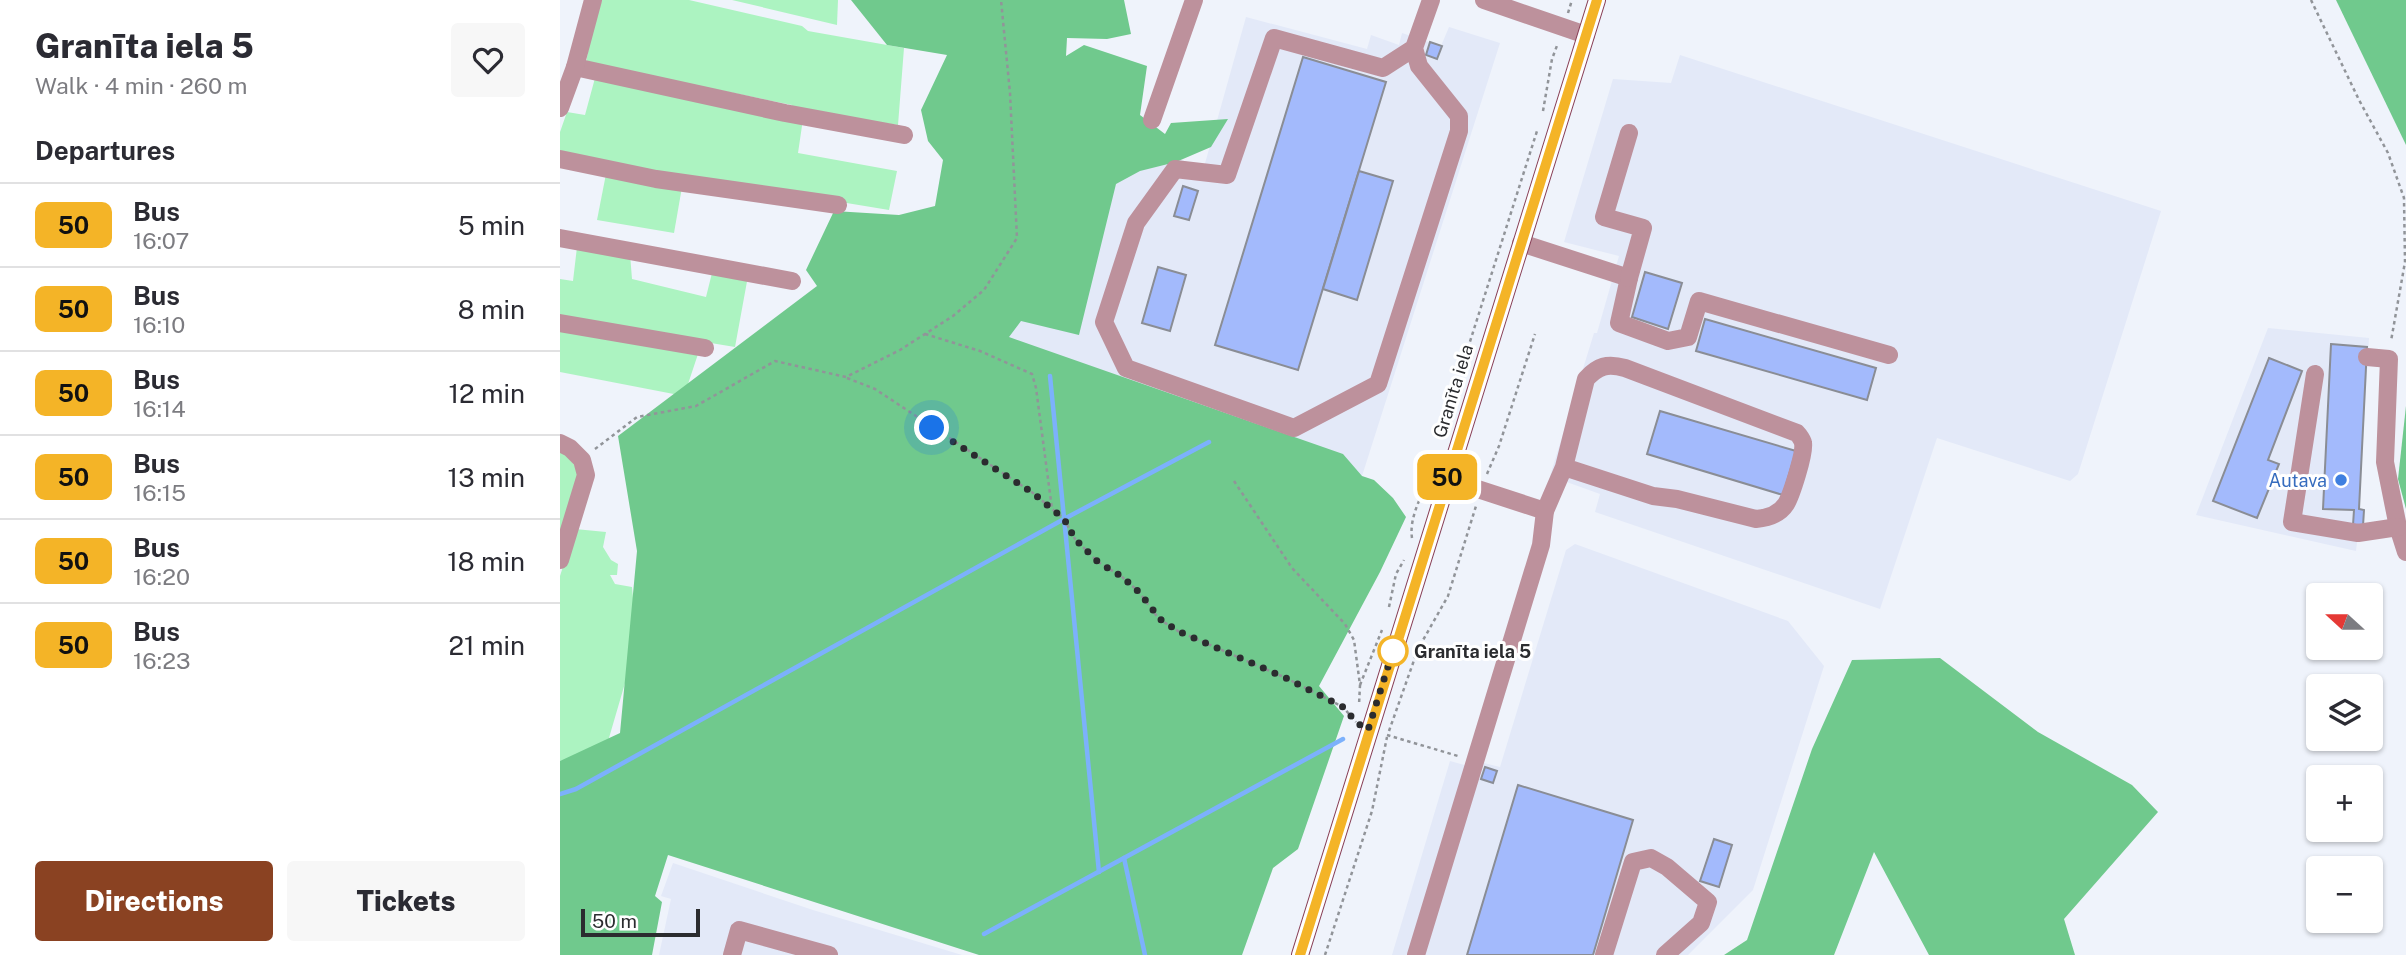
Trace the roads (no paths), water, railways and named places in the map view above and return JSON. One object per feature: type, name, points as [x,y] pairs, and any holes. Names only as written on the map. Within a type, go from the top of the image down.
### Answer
[{"type":"main road","name":"Granīta iela","points":[[1300,955],[1368,730],[1439,476],[1521,243],[1597,0]]},
{"type":"street","points":[[560,108],[575,67],[593,0]]},
{"type":"street","points":[[1152,120],[1194,0]]},
{"type":"street","points":[[1414,48],[1383,68],[1274,38],[1227,175],[1175,169],[1136,223],[1104,322],[1126,368],[1294,428],[1378,384],[1459,131],[1459,116],[1419,66],[1414,48],[1431,0]]},
{"type":"street","points":[[1484,0],[1586,35]]},
{"type":"street","points":[[575,67],[785,113],[904,135]]},
{"type":"street","points":[[1629,133],[1604,217],[1643,228],[1619,323],[1668,341],[1688,337],[1699,301],[1889,355]]},
{"type":"street","points":[[560,159],[656,179],[838,205]]},
{"type":"street","points":[[560,237],[792,281]]},
{"type":"street","points":[[1521,243],[1629,278]]},
{"type":"street","points":[[560,323],[705,348]]},
{"type":"street","points":[[2367,357],[2389,359],[2385,462],[2398,527],[2406,552]]},
{"type":"street","points":[[1416,955],[1541,545],[1545,511],[1564,467],[1586,379],[1594,370],[1604,365],[1625,368],[1797,433],[1803,442],[1802,456],[1786,505],[1775,515],[1756,519],[1677,499],[1653,496],[1564,467]]},
{"type":"street","points":[[2315,374],[2292,522],[2358,533],[2398,527]]},
{"type":"street","points":[[560,443],[581,459],[586,475],[560,560]]},
{"type":"street","points":[[1439,476],[1545,511]]},
{"type":"street","points":[[1604,955],[1633,862],[1651,858],[1667,867],[1708,902],[1701,923],[1665,955]]},
{"type":"street","points":[[732,955],[739,930],[829,955]]},
{"type":"waterway","points":[[1050,376],[1099,872]]},
{"type":"waterway","points":[[560,794],[576,789],[1064,519],[1209,442]]},
{"type":"waterway","points":[[984,934],[1343,739]]},
{"type":"waterway","points":[[1124,858],[1145,955]]},
{"type":"place","name":"Autava","points":[[2341,480]]},
{"type":"place","name":"Granīta iela 5","points":[[1393,651]]}]
